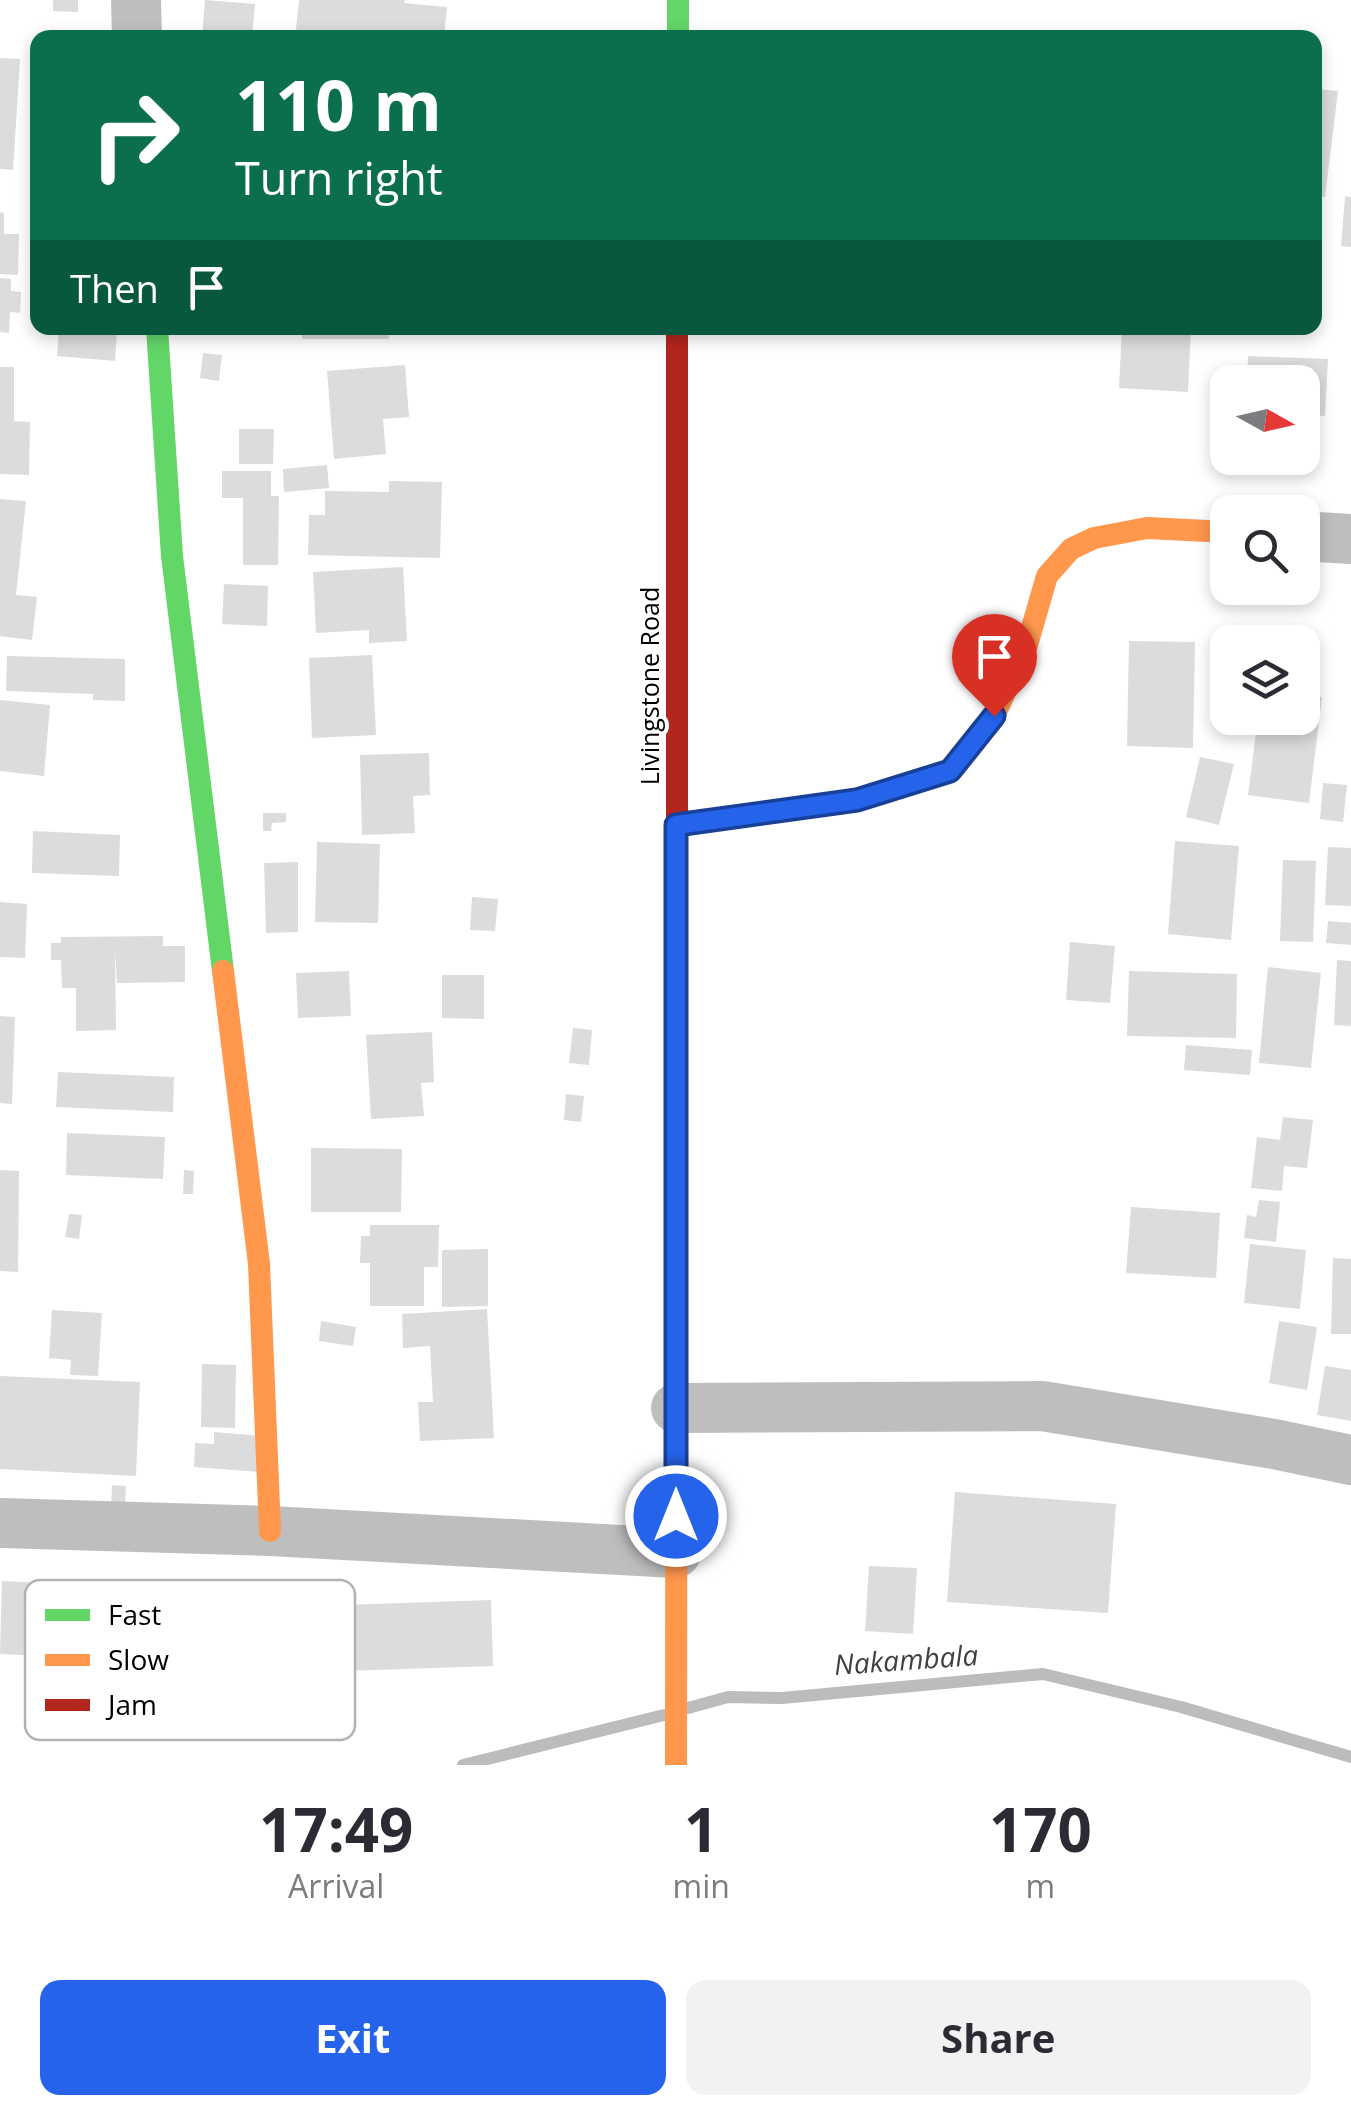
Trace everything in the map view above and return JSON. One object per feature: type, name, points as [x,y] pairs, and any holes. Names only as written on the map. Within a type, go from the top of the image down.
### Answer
[{"type":"main road","points":[[678,0],[678,30]]},
{"type":"main road","points":[[157,335],[172,556],[258,1264],[270,1531]]},
{"type":"main road","name":"Livingstone Road","points":[[676,1757],[677,335]]},
{"type":"main road","points":[[676,825],[857,800],[950,771],[994,716],[1027,645],[1047,576],[1071,548],[1094,538],[1147,528],[1210,531]]},
{"type":"street","points":[[136,0],[137,30]]},
{"type":"street","points":[[1320,537],[1351,539]]},
{"type":"street","points":[[676,1408],[1042,1406],[1351,1460]]},
{"type":"street","points":[[0,1522],[270,1531],[676,1553]]},
{"type":"building","points":[[53,0],[78,0],[78,12],[53,11]]},
{"type":"building","points":[[205,0],[255,4],[253,30],[203,30]]},
{"type":"building","points":[[299,0],[405,0],[404,3],[447,7],[445,30],[296,30]]},
{"type":"building","points":[[0,58],[20,59],[13,170],[0,169]]},
{"type":"building","points":[[1322,90],[1338,91],[1325,197],[1322,197]]},
{"type":"building","points":[[1345,196],[1351,197],[1351,247],[1341,246]]},
{"type":"building","points":[[0,212],[4,213],[4,234],[19,234],[18,275],[0,274]]},
{"type":"building","points":[[0,278],[11,279],[11,291],[21,292],[20,313],[10,312],[9,333],[0,332]]},
{"type":"building","points":[[58,335],[117,335],[115,361],[57,356]]},
{"type":"building","points":[[302,335],[389,335],[389,339],[302,339]]},
{"type":"building","points":[[1122,335],[1191,335],[1188,392],[1119,388]]},
{"type":"building","points":[[203,353],[222,355],[219,381],[200,378]]},
{"type":"building","points":[[1248,356],[1328,359],[1325,416],[1320,416],[1320,365],[1248,365]]},
{"type":"building","points":[[405,365],[409,417],[383,419],[386,454],[334,459],[327,371]]},
{"type":"building","points":[[0,367],[14,367],[14,421],[30,422],[29,475],[0,474]]},
{"type":"building","points":[[239,429],[274,429],[273,464],[239,464]]},
{"type":"building","points":[[327,465],[329,488],[284,492],[283,469]]},
{"type":"building","points":[[222,471],[271,471],[271,496],[279,496],[278,565],[243,565],[243,498],[222,498]]},
{"type":"building","points":[[389,481],[442,482],[440,558],[308,555],[309,515],[325,515],[325,491],[389,492]]},
{"type":"building","points":[[0,499],[26,501],[16,595],[37,597],[32,640],[0,636]]},
{"type":"building","points":[[403,567],[407,641],[369,643],[369,630],[316,633],[313,572]]},
{"type":"building","points":[[224,584],[268,586],[267,626],[222,624]]},
{"type":"building","points":[[1129,641],[1195,642],[1193,748],[1127,746]]},
{"type":"building","points":[[372,655],[376,735],[312,738],[309,658]]},
{"type":"building","points":[[7,656],[125,659],[125,701],[93,700],[93,694],[6,691]]},
{"type":"building","points":[[0,700],[50,705],[44,776],[0,771]]},
{"type":"building","points":[[1256,735],[1317,735],[1309,803],[1248,795]]},
{"type":"building","points":[[429,753],[430,795],[413,796],[415,833],[362,835],[360,755]]},
{"type":"building","points":[[1200,757],[1234,764],[1219,825],[1186,817]]},
{"type":"building","points":[[1323,783],[1347,785],[1343,822],[1320,819]]},
{"type":"building","points":[[263,813],[286,813],[286,822],[272,823],[271,831],[263,831]]},
{"type":"building","points":[[33,831],[120,835],[119,876],[32,873]]},
{"type":"building","points":[[1175,841],[1239,846],[1231,940],[1168,934]]},
{"type":"building","points":[[317,842],[380,844],[378,923],[315,922]]},
{"type":"building","points":[[1328,847],[1351,848],[1351,906],[1325,905]]},
{"type":"building","points":[[1283,860],[1316,861],[1313,942],[1280,941]]},
{"type":"building","points":[[298,862],[298,932],[266,933],[264,863]]},
{"type":"building","points":[[472,897],[498,899],[495,931],[470,930]]},
{"type":"building","points":[[0,902],[27,904],[25,958],[0,957]]},
{"type":"building","points":[[1328,921],[1351,923],[1351,945],[1326,943]]},
{"type":"building","points":[[163,936],[163,946],[185,946],[185,982],[117,983],[115,950],[116,1030],[76,1031],[76,988],[62,988],[61,960],[51,960],[51,943],[61,943],[61,937]]},
{"type":"building","points":[[1070,942],[1115,946],[1110,1003],[1066,1000]]},
{"type":"building","points":[[1337,960],[1351,961],[1351,1026],[1334,1025]]},
{"type":"building","points":[[1268,967],[1321,973],[1311,1068],[1259,1063]]},
{"type":"building","points":[[349,971],[351,1016],[298,1018],[296,973]]},
{"type":"building","points":[[1129,971],[1237,974],[1236,1038],[1127,1036]]},
{"type":"building","points":[[442,975],[484,975],[484,1019],[442,1018]]},
{"type":"building","points":[[0,1016],[15,1017],[12,1104],[0,1103]]},
{"type":"building","points":[[573,1028],[592,1030],[589,1065],[569,1063]]},
{"type":"building","points":[[432,1032],[434,1082],[421,1083],[424,1116],[371,1119],[366,1035]]},
{"type":"building","points":[[1186,1045],[1252,1050],[1250,1075],[1184,1070]]},
{"type":"building","points":[[58,1072],[174,1077],[173,1112],[56,1107]]},
{"type":"building","points":[[566,1094],[584,1096],[581,1122],[564,1120]]},
{"type":"building","points":[[1283,1117],[1313,1120],[1307,1168],[1284,1166],[1282,1191],[1251,1188],[1257,1137],[1280,1140]]},
{"type":"building","points":[[67,1133],[165,1137],[163,1179],[66,1175]]},
{"type":"building","points":[[311,1148],[402,1149],[401,1212],[311,1212]]},
{"type":"building","points":[[0,1170],[19,1171],[18,1272],[0,1271]]},
{"type":"building","points":[[184,1170],[194,1171],[193,1194],[183,1194]]},
{"type":"building","points":[[1259,1200],[1280,1202],[1276,1242],[1244,1238],[1247,1215],[1256,1217]]},
{"type":"building","points":[[1131,1207],[1220,1213],[1216,1278],[1126,1273]]},
{"type":"building","points":[[69,1214],[82,1215],[79,1239],[65,1237]]},
{"type":"building","points":[[370,1225],[439,1225],[438,1267],[424,1267],[424,1306],[370,1306],[370,1263],[360,1263],[361,1236],[370,1236]]},
{"type":"building","points":[[1250,1244],[1306,1250],[1300,1309],[1244,1303]]},
{"type":"building","points":[[488,1249],[488,1306],[442,1307],[442,1250]]},
{"type":"building","points":[[1333,1258],[1351,1259],[1351,1334],[1331,1334]]},
{"type":"building","points":[[487,1309],[494,1438],[420,1441],[418,1402],[433,1402],[430,1346],[403,1348],[402,1314]]},
{"type":"building","points":[[52,1310],[102,1313],[98,1376],[70,1375],[71,1360],[49,1358]]},
{"type":"building","points":[[321,1321],[356,1327],[353,1346],[319,1341]]},
{"type":"building","points":[[1279,1321],[1317,1327],[1307,1390],[1269,1383]]},
{"type":"building","points":[[202,1364],[236,1365],[235,1428],[201,1427]]},
{"type":"building","points":[[1325,1366],[1351,1370],[1351,1421],[1317,1415]]},
{"type":"building","points":[[0,1376],[140,1382],[136,1476],[0,1469]]},
{"type":"building","points":[[214,1432],[262,1436],[259,1472],[194,1467],[195,1443],[214,1444]]},
{"type":"building","points":[[112,1485],[126,1486],[125,1509],[111,1509]]},
{"type":"building","points":[[955,1492],[1116,1504],[1108,1613],[947,1602]]},
{"type":"building","points":[[869,1566],[917,1568],[913,1634],[865,1631]]},
{"type":"building","points":[[2,1581],[25,1582],[25,1655],[0,1654]]},
{"type":"building","points":[[491,1600],[493,1666],[355,1671],[355,1605]]},
{"type":"waterway","name":"Nakambala","points":[[688,1708],[728,1697],[782,1698],[1043,1674],[1181,1707],[1351,1757]]},
{"type":"waterway","name":"Nakambala","points":[[463,1765],[664,1715]]},
{"type":"traffic: fast","points":[[678,0],[678,30]]},
{"type":"traffic: fast","points":[[157,335],[172,556],[223,971]]},
{"type":"traffic: slow","points":[[677,825],[857,800],[951,771],[994,716],[1027,645],[1047,576],[1071,549],[1094,538],[1147,528],[1210,531]]},
{"type":"traffic: slow","points":[[223,971],[259,1264],[270,1531]]},
{"type":"traffic: slow","points":[[676,1765],[677,981]]},
{"type":"traffic: jam","points":[[677,335],[677,981]]},
{"type":"route","points":[[676,1516],[676,825],[857,800],[950,771],[994,716]]}]
